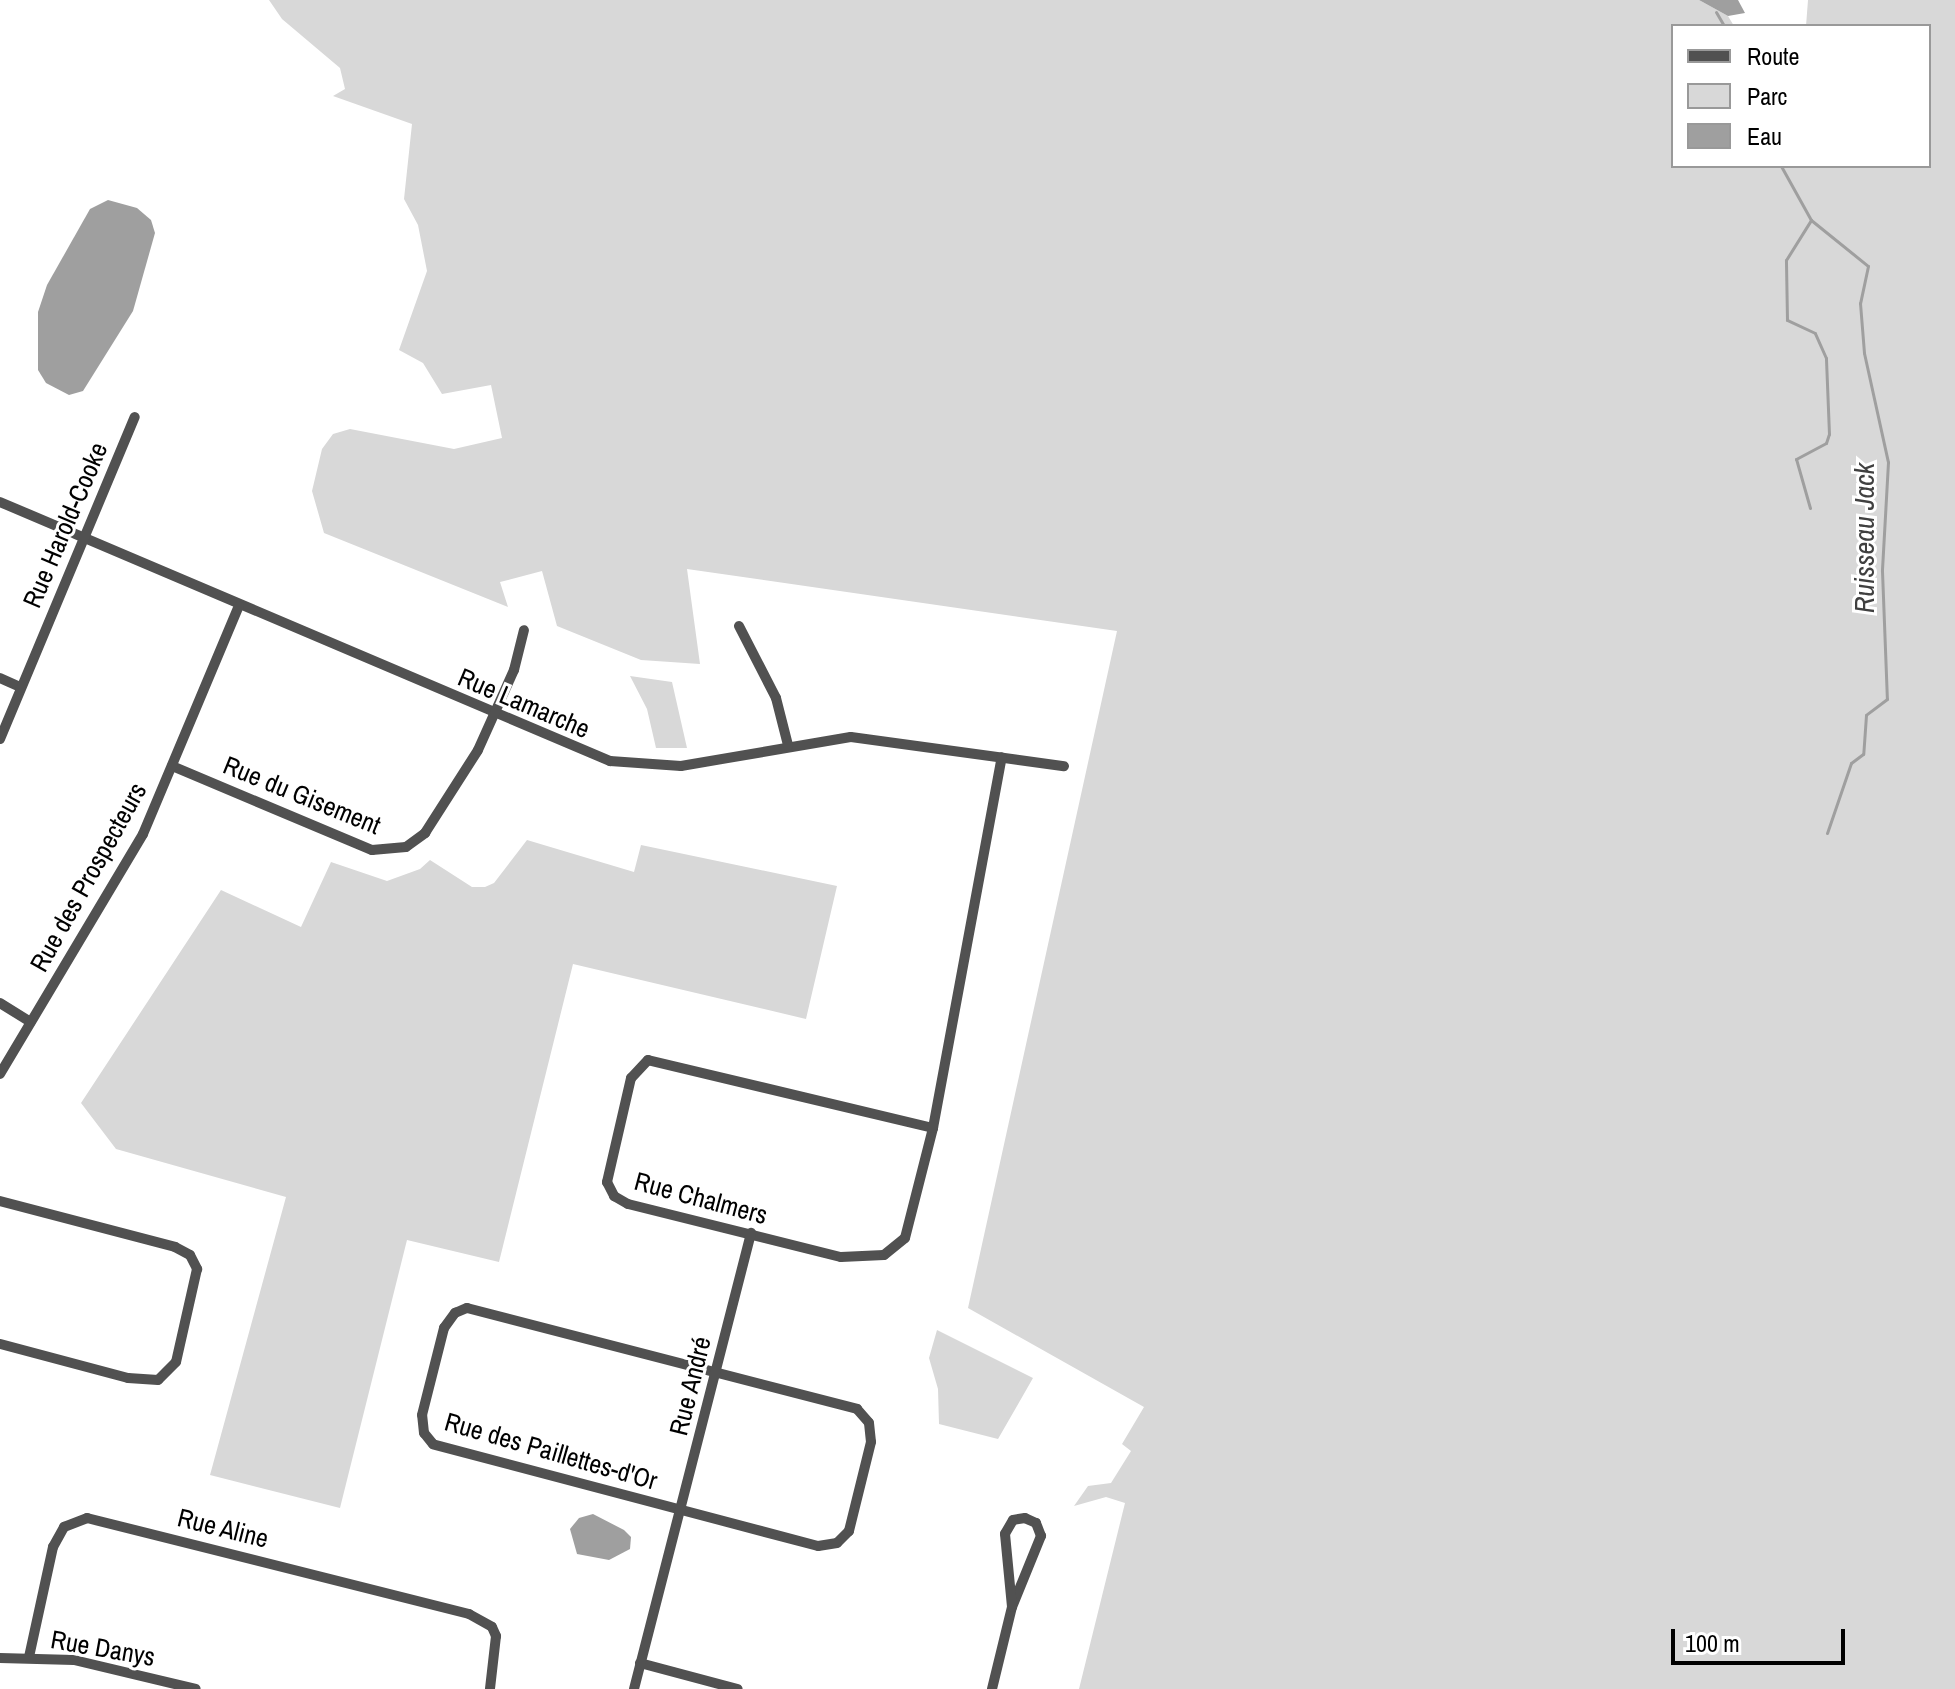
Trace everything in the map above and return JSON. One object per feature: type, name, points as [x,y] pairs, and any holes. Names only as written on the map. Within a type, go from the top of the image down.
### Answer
[{"type":"street","name":"Rue Harold-Cooke","points":[[0,739],[135,417]]},
{"type":"street","name":"Rue Lamarche","points":[[0,502],[593,755],[645,767],[681,766],[788,745],[870,738],[1064,766]]},
{"type":"street","name":"Rue des Prospecteurs","points":[[0,1074],[136,846],[239,606]]},
{"type":"street","points":[[739,626],[776,698],[788,745]]},
{"type":"street","name":"Rue du Gisement","points":[[172,766],[362,846],[395,851],[425,833],[466,772],[495,714],[524,630]]},
{"type":"street","points":[[0,678],[20,687]]},
{"type":"street","name":"Rue Chalmers","points":[[933,1128],[657,1059],[640,1064],[631,1078],[607,1174],[610,1190],[628,1204],[841,1257],[884,1255],[910,1229],[933,1128],[1002,757]]},
{"type":"street","points":[[0,1003],[31,1022]]},
{"type":"street","points":[[0,1201],[175,1247],[190,1255],[197,1269],[176,1362],[158,1380],[128,1378],[0,1344]]},
{"type":"street","name":"Rue André","points":[[634,1689],[751,1233]]},
{"type":"street","name":"Rue des Paillettes-d'Or","points":[[681,1511],[433,1444],[424,1433],[422,1415],[444,1328],[455,1313],[479,1309],[716,1371]]},
{"type":"street","points":[[681,1511],[818,1546],[837,1543],[849,1531],[871,1442],[869,1423],[857,1409],[716,1371]]},
{"type":"street","name":"Rue Aline","points":[[29,1657],[58,1536],[72,1520],[87,1518],[469,1614],[492,1627],[496,1636],[490,1689]]},
{"type":"street","points":[[992,1689],[1012,1607],[1041,1536],[1036,1523],[1025,1518],[1013,1520],[1006,1528],[1012,1607]]},
{"type":"street","name":"Rue Danys","points":[[0,1658],[29,1657],[105,1666],[196,1689]]},
{"type":"street","points":[[640,1663],[738,1689]]},
{"type":"green space","points":[[269,0],[1699,0],[1728,16],[1733,24],[1671,24],[1671,168],[1931,168],[1931,24],[1806,24],[1808,0],[1955,0],[1955,1689],[1079,1689],[1125,1503],[1106,1497],[1074,1506],[1088,1486],[1111,1483],[1131,1451],[1122,1444],[1144,1407],[968,1308],[1117,631],[687,569],[700,664],[641,660],[557,626],[542,571],[500,582],[508,607],[324,533],[312,491],[322,449],[333,434],[350,429],[454,449],[502,438],[491,385],[442,394],[423,363],[399,350],[427,271],[418,225],[404,199],[412,124],[333,96],[345,89],[340,68],[282,19]]},
{"type":"green space","points":[[630,676],[672,682],[687,748],[656,748],[647,709]]},
{"type":"green space","points":[[527,840],[634,872],[641,845],[837,886],[806,1019],[573,964],[499,1262],[407,1240],[340,1508],[210,1475],[286,1197],[116,1149],[81,1103],[221,890],[301,927],[331,862],[387,881],[420,869],[430,860],[472,887],[485,887],[494,883]]},
{"type":"green space","points":[[937,1330],[1033,1378],[998,1439],[939,1424],[938,1389],[929,1358]]},
{"type":"water","points":[[1699,0],[1738,0],[1745,13],[1728,16]]},
{"type":"water","points":[[108,200],[137,208],[151,220],[155,233],[133,311],[83,391],[69,395],[46,383],[38,370],[38,312],[47,285],[90,209]]},
{"type":"water","points":[[593,1514],[624,1530],[631,1537],[630,1549],[609,1560],[577,1554],[570,1529],[579,1518]]},
{"type":"waterway","name":"Ruisseau Jack","points":[[1716,12],[1723,24]]},
{"type":"waterway","name":"Ruisseau Jack","points":[[1782,168],[1811,220],[1868,266],[1860,303],[1864,353],[1888,462],[1882,571],[1887,699],[1866,715],[1863,754],[1851,763],[1827,833]]},
{"type":"waterway","points":[[1810,508],[1796,459],[1826,443],[1829,434],[1826,358],[1815,333],[1787,320],[1786,260],[1811,220]]}]
